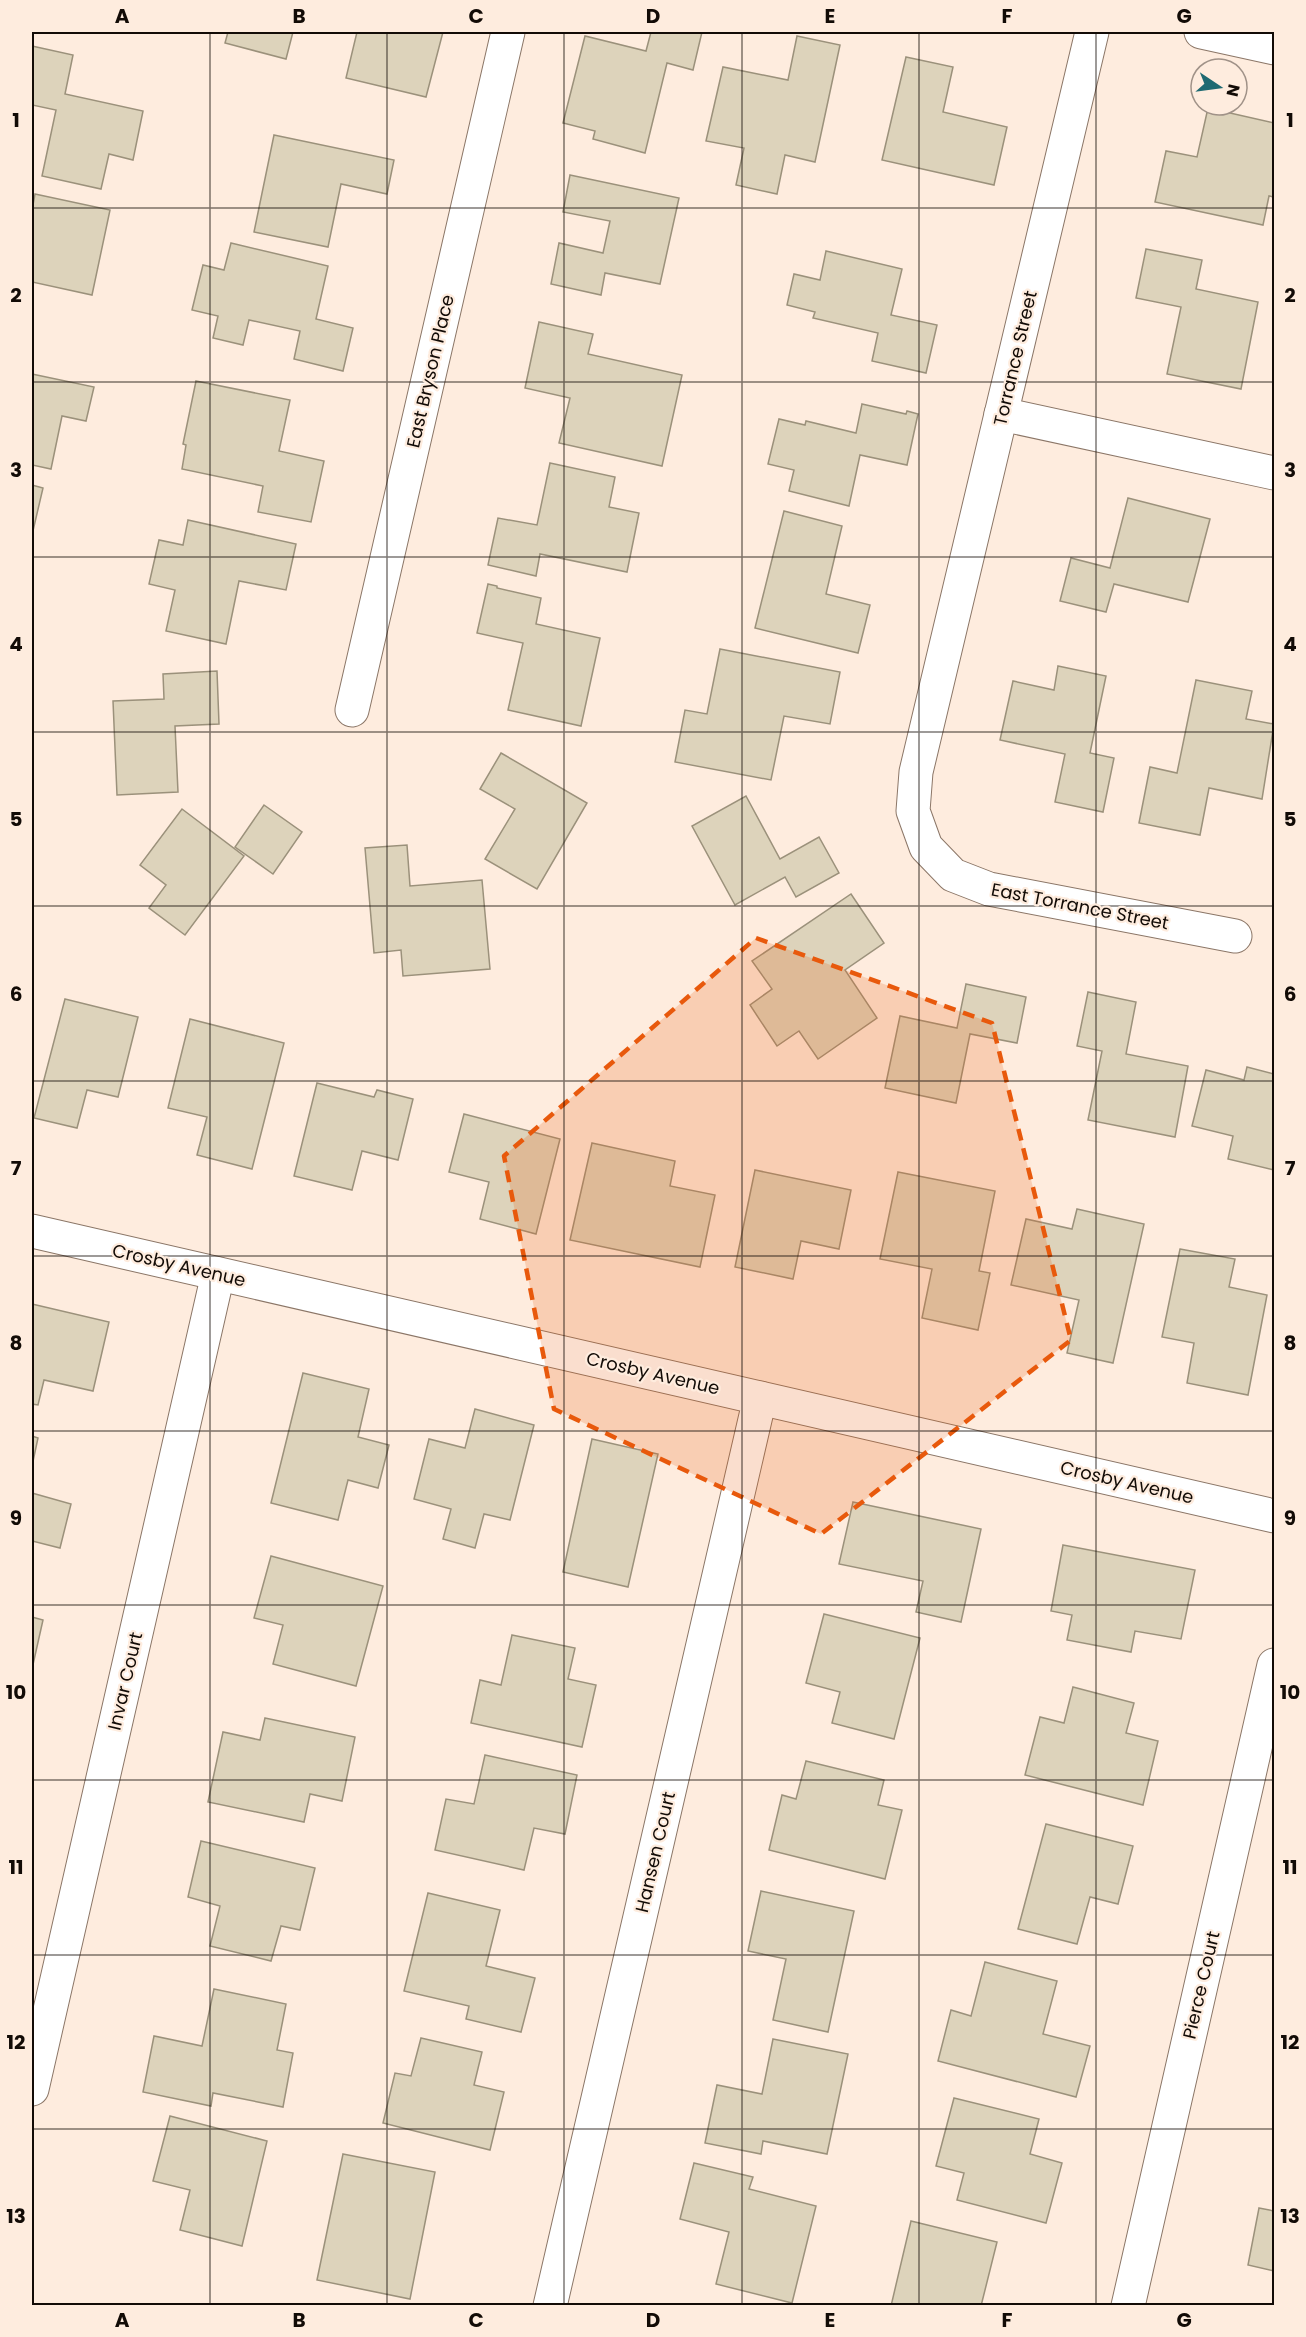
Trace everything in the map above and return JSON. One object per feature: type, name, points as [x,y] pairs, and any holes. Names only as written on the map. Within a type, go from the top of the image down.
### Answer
[{"type":"street","name":"East Bryson Place","points":[[352,711],[508,32]]},
{"type":"street","name":"Torrance Street","points":[[937,684],[1092,32]]},
{"type":"street","points":[[1201,32],[1275,48]]},
{"type":"street","points":[[1001,414],[1275,473]]},
{"type":"street","name":"East Torrance Street","points":[[937,684],[916,772],[913,811],[926,847],[953,875],[989,889],[1235,936]]},
{"type":"street","name":"Crosby Avenue","points":[[32,1231],[1275,1516]]},
{"type":"street","name":"Invar Court","points":[[32,2089],[218,1274]]},
{"type":"street","name":"Hansen Court","points":[[550,2306],[760,1398]]},
{"type":"street","name":"Pierce Court","points":[[1128,2306],[1275,1665]]},
{"type":"highlighted area","points":[[756,938],[992,1023],[1071,1340],[821,1534],[554,1409],[504,1156]]},
{"type":"building","points":[[228,32],[293,32],[286,59],[225,43]]},
{"type":"building","points":[[357,32],[443,32],[426,97],[346,78]]},
{"type":"building","points":[[651,32],[702,32],[693,70],[667,63],[645,153],[593,139],[595,131],[563,123],[585,36],[646,51]]},
{"type":"building","points":[[797,36],[840,45],[815,162],[785,155],[777,194],[736,185],[744,148],[706,141],[723,67],[788,80]]},
{"type":"building","points":[[32,46],[73,55],[65,94],[143,111],[133,160],[109,154],[101,189],[42,176],[56,110],[32,105]]},
{"type":"building","points":[[906,57],[953,67],[943,112],[1007,127],[994,185],[882,160]]},
{"type":"building","points":[[1206,117],[1248,117],[1274,123],[1274,197],[1269,196],[1263,225],[1155,202],[1166,151],[1197,157]]},
{"type":"building","points":[[274,135],[394,160],[387,194],[341,184],[328,247],[254,232]]},
{"type":"building","points":[[570,175],[679,198],[660,284],[605,273],[601,295],[551,284],[559,243],[603,253],[610,221],[563,212]]},
{"type":"building","points":[[35,194],[110,210],[92,295],[32,282],[32,210]]},
{"type":"building","points":[[231,243],[328,266],[316,319],[353,328],[343,371],[294,359],[300,331],[249,320],[243,345],[213,338],[218,316],[192,310],[203,265],[224,270]]},
{"type":"building","points":[[1146,249],[1202,260],[1196,289],[1258,302],[1241,389],[1167,374],[1181,307],[1136,298]]},
{"type":"building","points":[[826,251],[902,269],[891,315],[937,325],[926,373],[872,361],[878,333],[813,318],[815,312],[787,305],[794,274],[820,280]]},
{"type":"building","points":[[539,322],[593,334],[588,354],[682,375],[662,466],[559,443],[570,398],[525,388]]},
{"type":"building","points":[[32,374],[94,387],[86,421],[62,416],[51,469],[32,465]]},
{"type":"building","points":[[196,381],[290,400],[279,451],[324,461],[311,522],[258,512],[263,486],[182,469],[186,445],[183,444]]},
{"type":"building","points":[[862,404],[906,414],[907,411],[918,414],[907,465],[860,455],[849,506],[789,491],[794,470],[768,464],[779,419],[805,425],[806,421],[856,433]]},
{"type":"building","points":[[550,463],[615,477],[609,507],[639,513],[627,572],[540,554],[536,576],[488,565],[498,518],[537,525]]},
{"type":"building","points":[[32,485],[43,488],[32,535]]},
{"type":"building","points":[[1128,498],[1210,519],[1188,602],[1114,584],[1106,612],[1060,601],[1071,558],[1110,568]]},
{"type":"building","points":[[784,511],[842,526],[826,594],[870,605],[858,653],[755,628]]},
{"type":"building","points":[[188,520],[296,544],[286,590],[239,581],[226,644],[166,631],[175,590],[149,584],[159,540],[183,545]]},
{"type":"building","points":[[488,584],[541,598],[536,624],[600,638],[581,726],[508,710],[523,643],[477,633]]},
{"type":"building","points":[[720,649],[840,672],[830,724],[784,716],[771,780],[675,762],[685,710],[707,714]]},
{"type":"building","points":[[1058,666],[1106,676],[1090,753],[1114,758],[1103,812],[1055,802],[1065,754],[1000,740],[1013,681],[1054,690]]},
{"type":"building","points":[[217,671],[219,724],[175,726],[178,792],[117,795],[113,701],[164,699],[163,674]]},
{"type":"building","points":[[1196,680],[1252,691],[1246,719],[1274,724],[1262,799],[1209,788],[1200,835],[1139,823],[1150,767],[1177,773]]},
{"type":"building","points":[[501,753],[587,803],[537,889],[485,859],[515,809],[480,789]]},
{"type":"building","points":[[746,796],[780,859],[819,837],[839,873],[796,897],[785,877],[735,905],[692,826]]},
{"type":"building","points":[[264,805],[302,832],[273,874],[235,847]]},
{"type":"building","points":[[182,809],[244,856],[185,935],[149,908],[166,885],[140,865]]},
{"type":"building","points":[[407,845],[410,886],[482,880],[490,969],[403,976],[401,950],[374,953],[365,848]]},
{"type":"building","points":[[851,894],[884,943],[845,970],[877,1018],[818,1059],[799,1031],[777,1046],[750,1005],[772,989],[752,961]]},
{"type":"building","points":[[966,984],[1026,997],[1017,1043],[970,1034],[956,1103],[885,1088],[900,1016],[957,1028]]},
{"type":"building","points":[[1088,992],[1136,1002],[1126,1054],[1188,1066],[1175,1137],[1088,1120],[1102,1051],[1077,1046]]},
{"type":"building","points":[[65,999],[138,1017],[118,1097],[87,1090],[77,1128],[34,1118]]},
{"type":"building","points":[[190,1019],[284,1043],[252,1169],[197,1155],[207,1117],[168,1108]]},
{"type":"building","points":[[1247,1067],[1274,1074],[1274,1170],[1228,1159],[1233,1136],[1192,1126],[1206,1070],[1244,1080]]},
{"type":"building","points":[[317,1083],[374,1097],[377,1090],[413,1099],[398,1160],[362,1151],[352,1190],[294,1176]]},
{"type":"building","points":[[464,1114],[560,1139],[536,1234],[480,1219],[489,1182],[449,1172]]},
{"type":"building","points":[[592,1143],[675,1161],[670,1186],[715,1195],[700,1267],[570,1240]]},
{"type":"building","points":[[755,1170],[851,1190],[839,1249],[801,1241],[793,1279],[735,1267]]},
{"type":"building","points":[[898,1172],[995,1191],[979,1271],[990,1273],[978,1330],[922,1318],[932,1269],[880,1259]]},
{"type":"building","points":[[1077,1209],[1144,1224],[1113,1363],[1067,1353],[1079,1300],[1011,1285],[1026,1219],[1072,1229]]},
{"type":"building","points":[[1180,1249],[1235,1259],[1229,1287],[1267,1295],[1248,1395],[1187,1383],[1194,1343],[1162,1337]]},
{"type":"building","points":[[32,1304],[109,1322],[93,1391],[44,1380],[38,1405],[32,1404]]},
{"type":"building","points":[[303,1373],[369,1389],[358,1437],[389,1445],[378,1488],[348,1480],[338,1520],[271,1503]]},
{"type":"building","points":[[475,1409],[534,1425],[510,1520],[484,1514],[475,1548],[443,1539],[451,1509],[414,1499],[429,1439],[465,1448]]},
{"type":"building","points":[[32,1436],[38,1438],[32,1466]]},
{"type":"building","points":[[592,1439],[658,1454],[628,1587],[563,1572]]},
{"type":"building","points":[[32,1493],[71,1504],[60,1548],[32,1541]]},
{"type":"building","points":[[853,1502],[981,1529],[961,1622],[916,1612],[923,1581],[839,1564]]},
{"type":"building","points":[[1063,1545],[1195,1570],[1181,1639],[1135,1631],[1131,1652],[1067,1640],[1072,1615],[1051,1611]]},
{"type":"building","points":[[271,1556],[383,1586],[356,1686],[273,1664],[283,1625],[254,1618]]},
{"type":"building","points":[[824,1614],[920,1638],[894,1739],[832,1723],[840,1692],[806,1683]]},
{"type":"building","points":[[32,1617],[43,1620],[32,1669]]},
{"type":"building","points":[[512,1635],[575,1648],[568,1679],[596,1685],[582,1747],[471,1723],[480,1680],[501,1685]]},
{"type":"building","points":[[1073,1687],[1134,1703],[1126,1733],[1158,1741],[1143,1805],[1025,1775],[1040,1717],[1064,1723]]},
{"type":"building","points":[[265,1718],[355,1737],[342,1801],[310,1794],[304,1822],[208,1802],[223,1732],[260,1740]]},
{"type":"building","points":[[485,1755],[577,1775],[565,1834],[534,1828],[524,1870],[435,1850],[446,1799],[474,1804]]},
{"type":"building","points":[[806,1761],[884,1780],[878,1805],[902,1810],[885,1879],[769,1850],[782,1795],[796,1799]]},
{"type":"building","points":[[1046,1824],[1133,1846],[1118,1904],[1090,1897],[1077,1944],[1018,1929]]},
{"type":"building","points":[[201,1841],[315,1868],[300,1930],[281,1926],[271,1961],[210,1946],[220,1906],[188,1897]]},
{"type":"building","points":[[761,1891],[854,1911],[828,2032],[773,2020],[786,1959],[748,1951]]},
{"type":"building","points":[[428,1893],[500,1910],[486,1966],[535,1978],[521,2032],[466,2019],[469,2006],[404,1991]]},
{"type":"building","points":[[985,1962],[1057,1981],[1043,2034],[1090,2046],[1076,2097],[938,2061],[951,2010],[971,2016]]},
{"type":"building","points":[[214,1989],[286,2004],[277,2050],[293,2053],[283,2107],[213,2093],[211,2106],[143,2092],[154,2036],[202,2046]]},
{"type":"building","points":[[421,2038],[482,2052],[474,2085],[504,2092],[490,2150],[383,2123],[395,2073],[411,2076]]},
{"type":"building","points":[[773,2039],[848,2054],[827,2154],[763,2141],[761,2154],[705,2143],[717,2085],[762,2094]]},
{"type":"building","points":[[954,2098],[1039,2119],[1030,2154],[1062,2163],[1046,2223],[957,2200],[964,2173],[936,2166]]},
{"type":"building","points":[[170,2116],[267,2141],[242,2246],[180,2230],[190,2190],[153,2181]]},
{"type":"building","points":[[343,2154],[435,2172],[410,2299],[317,2280]]},
{"type":"building","points":[[694,2163],[753,2177],[749,2189],[816,2206],[792,2303],[716,2284],[729,2232],[680,2219]]},
{"type":"building","points":[[1259,2208],[1274,2211],[1274,2271],[1248,2265]]},
{"type":"building","points":[[911,2221],[997,2242],[981,2306],[891,2306]]}]
